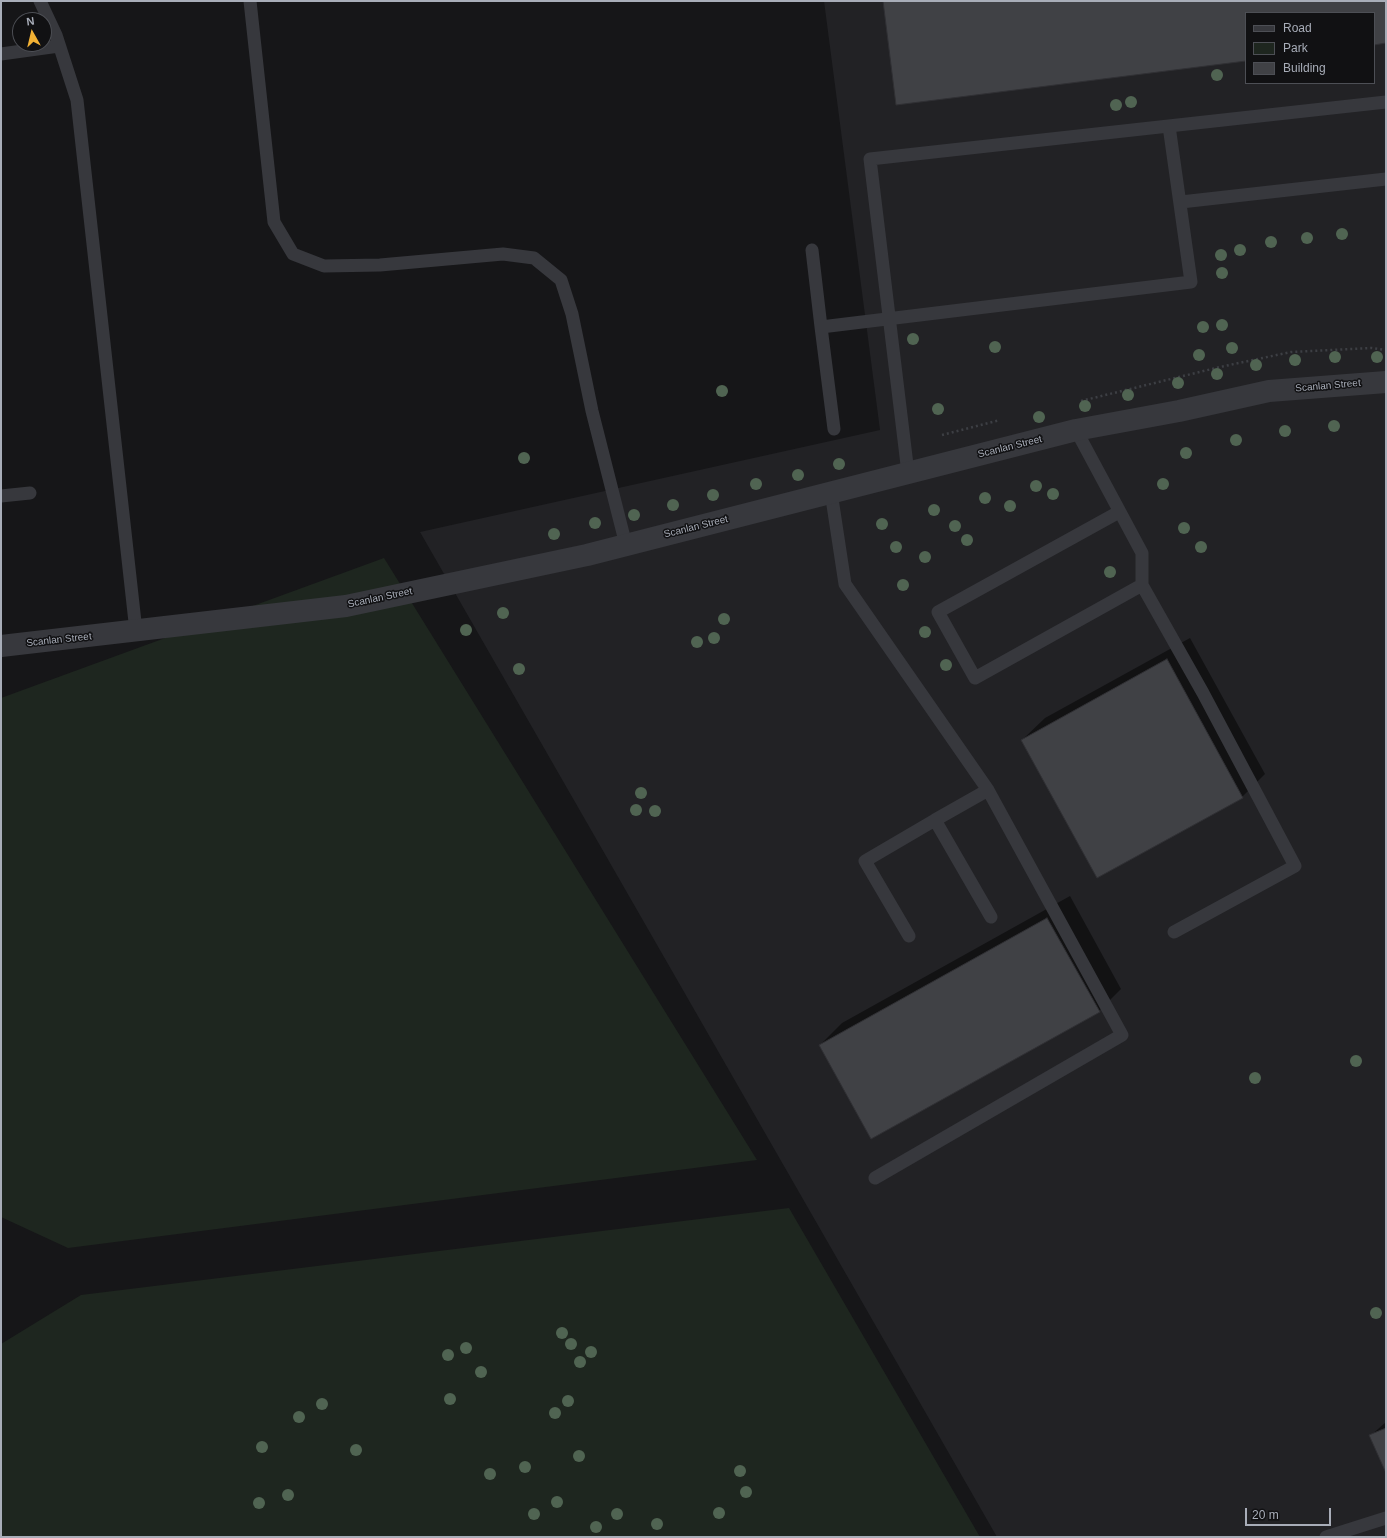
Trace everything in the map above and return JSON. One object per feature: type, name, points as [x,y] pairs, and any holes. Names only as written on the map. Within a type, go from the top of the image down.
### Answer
[{"type":"street","name":"Scanlan Street","points":[[1,646],[346,606],[579,557],[1076,430],[1179,411],[1269,391],[1386,382]]},
{"type":"lane","points":[[40,1],[60,46],[77,100],[136,631]]},
{"type":"lane","points":[[250,1],[274,222],[293,254],[324,266],[380,265],[503,254],[534,258],[561,280],[572,314],[592,411],[626,545]]},
{"type":"lane","points":[[1,54],[60,46]]},
{"type":"lane","points":[[908,473],[870,160],[1386,102]]},
{"type":"lane","points":[[821,327],[1190,282],[1181,202],[1169,126]]},
{"type":"lane","points":[[1181,202],[1386,179]]},
{"type":"lane","points":[[812,250],[834,429]]},
{"type":"lane","points":[[1076,430],[1142,553],[1142,585],[1203,693],[1295,866],[1174,932]]},
{"type":"lane","points":[[831,492],[845,584],[988,790],[1122,1035],[875,1178]]},
{"type":"lane","points":[[1,496],[30,493]]},
{"type":"lane","points":[[1119,512],[938,612],[976,678],[1142,585]]},
{"type":"lane","points":[[909,936],[866,861],[988,790]]},
{"type":"lane","points":[[935,820],[991,917]]},
{"type":"lane","points":[[1326,1537],[1386,1518]]},
{"type":"path","points":[[1073,402],[1220,367],[1291,352],[1372,348],[1386,350]]},
{"type":"path","points":[[942,434],[1004,420]]},
{"type":"shaded area","points":[[824,1],[1386,1],[1386,1537],[997,1537],[420,532],[880,430]]},
{"type":"green space","points":[[384,558],[757,1160],[68,1248],[1,1217],[1,698]]},
{"type":"green space","points":[[789,1208],[980,1537],[1,1537],[1,1344],[81,1295]]},
{"type":"building","points":[[883,1],[1386,1],[1386,43],[1375,45],[1375,12],[1245,12],[1245,61],[896,105]]},
{"type":"building","points":[[1167,659],[1243,798],[1097,878],[1021,740]]},
{"type":"building","points":[[1047,918],[1100,1012],[871,1139],[819,1045]]},
{"type":"building","points":[[1386,1428],[1386,1473],[1369,1435]]}]
